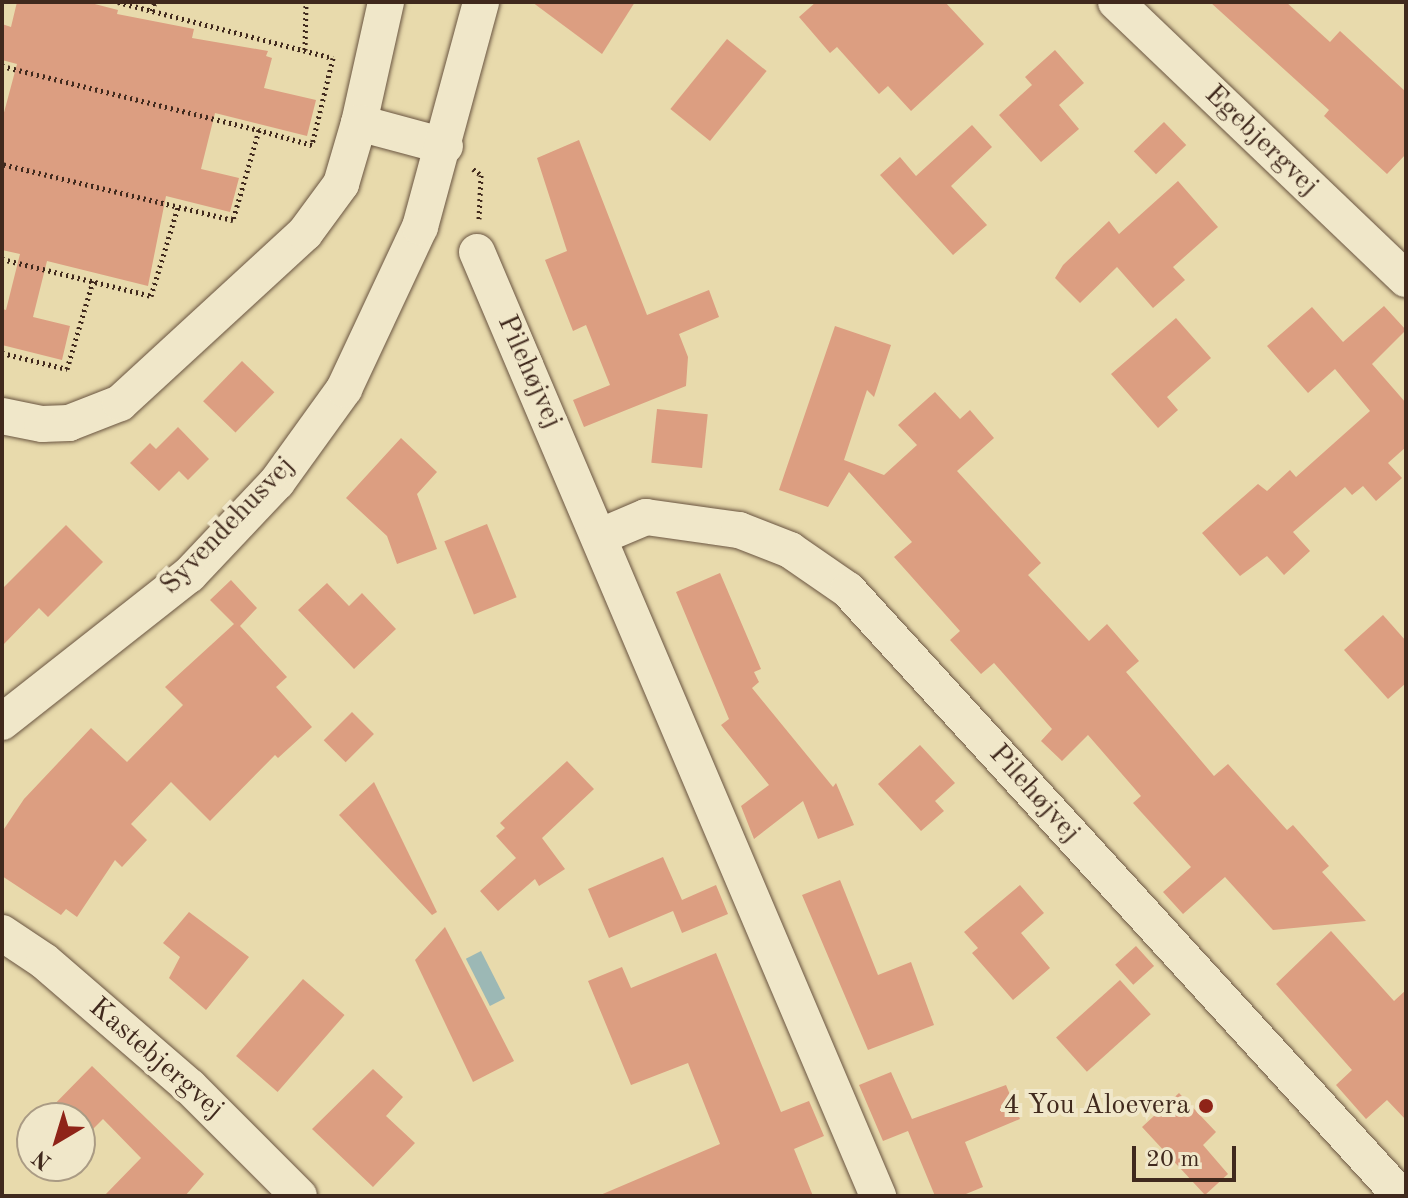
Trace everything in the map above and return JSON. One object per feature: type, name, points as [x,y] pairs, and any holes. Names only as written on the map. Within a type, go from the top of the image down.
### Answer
[{"type":"street","points":[[2,416],[42,424],[69,423],[120,403],[305,233],[341,184],[359,123],[386,2]]},
{"type":"street","name":"Syvendehusvej","points":[[2,722],[189,575],[277,482],[344,389],[389,303],[445,146],[481,2]]},
{"type":"street","name":"Egebjergvej","points":[[1116,2],[1406,279]]},
{"type":"street","points":[[359,123],[445,146]]},
{"type":"street","name":"Pilehøjvej","points":[[477,252],[601,536],[878,1196]]},
{"type":"street","name":"Pilehøjvej","points":[[601,536],[646,517],[714,525],[790,550],[848,590],[1401,1196]]},
{"type":"street","name":"Kastebjergvej","points":[[2,933],[44,961],[190,1087],[299,1196]]},
{"type":"path","points":[[2,66],[312,145],[333,58],[118,2]]},
{"type":"path","points":[[152,11],[155,2]]},
{"type":"path","points":[[305,50],[306,2]]},
{"type":"path","points":[[2,164],[233,220],[259,130]]},
{"type":"path","points":[[445,146],[481,175],[477,252]]},
{"type":"path","points":[[2,259],[151,296],[178,207]]},
{"type":"path","points":[[2,353],[67,369],[93,281]]},
{"type":"water","points":[[481,951],[505,998],[490,1006],[466,959]]},
{"type":"building","points":[[17,2],[87,2],[118,10],[117,14],[194,29],[192,38],[268,51],[266,56],[272,58],[264,88],[316,100],[307,136],[215,113],[201,169],[239,178],[230,212],[166,196],[148,286],[47,261],[33,317],[70,326],[62,360],[2,345],[2,309],[6,310],[20,254],[2,250],[2,120],[17,64],[2,60],[2,24],[11,27]]},
{"type":"building","points":[[532,2],[635,2],[602,54]]},
{"type":"building","points":[[816,2],[945,2],[984,44],[911,111],[888,86],[879,94],[837,47],[830,53],[799,17]]},
{"type":"building","points":[[1210,2],[1286,2],[1330,42],[1340,31],[1406,92],[1406,154],[1387,174],[1324,116],[1329,110]]},
{"type":"building","points":[[727,39],[767,71],[710,141],[670,109]]},
{"type":"building","points":[[1055,50],[1084,83],[1059,105],[1079,129],[1041,162],[999,115],[1032,85],[1025,77]]},
{"type":"building","points":[[1164,122],[1186,145],[1156,174],[1134,151]]},
{"type":"building","points":[[972,125],[992,147],[951,186],[987,225],[953,255],[880,175],[900,157],[916,176]]},
{"type":"building","points":[[579,140],[647,315],[709,290],[719,317],[679,334],[688,357],[686,386],[584,427],[573,400],[610,385],[586,325],[573,331],[545,260],[567,251],[537,158]]},
{"type":"building","points":[[1178,181],[1218,227],[1173,267],[1185,280],[1153,308],[1117,267],[1080,303],[1055,278],[1063,265],[1109,221],[1119,234]]},
{"type":"building","points":[[1384,306],[1406,330],[1372,364],[1406,403],[1406,447],[1388,463],[1402,478],[1376,501],[1363,486],[1352,495],[1345,487],[1293,532],[1310,551],[1284,575],[1267,556],[1240,576],[1202,533],[1258,484],[1267,491],[1290,470],[1296,477],[1370,411],[1335,369],[1308,393],[1267,346],[1312,307],[1343,342]]},
{"type":"building","points":[[1176,318],[1211,358],[1167,397],[1178,410],[1158,428],[1111,374]]},
{"type":"building","points":[[835,326],[891,345],[874,397],[867,390],[844,460],[884,475],[917,445],[898,425],[935,392],[960,419],[970,410],[994,438],[957,471],[1041,563],[1028,575],[1089,641],[1107,624],[1139,661],[1126,672],[1214,776],[1228,764],[1287,830],[1293,825],[1329,866],[1322,872],[1366,921],[1273,930],[1225,877],[1183,914],[1163,892],[1191,867],[1133,803],[1141,796],[1088,735],[1062,761],[1041,741],[1052,729],[994,663],[981,674],[950,640],[960,631],[894,557],[912,542],[849,472],[828,507],[779,490]]},
{"type":"building","points":[[242,361],[274,392],[235,433],[203,401]]},
{"type":"building","points":[[657,409],[708,414],[702,468],[651,463]]},
{"type":"building","points":[[178,427],[209,459],[188,480],[179,471],[159,491],[130,463],[150,443],[156,449]]},
{"type":"building","points":[[401,438],[437,472],[417,494],[437,549],[397,564],[387,536],[346,498]]},
{"type":"building","points":[[487,524],[517,597],[474,614],[444,541]]},
{"type":"building","points":[[66,525],[103,562],[48,617],[39,608],[2,646],[2,589]]},
{"type":"building","points":[[720,573],[761,669],[754,672],[759,682],[752,688],[833,787],[836,783],[854,825],[818,839],[803,801],[754,839],[741,806],[769,785],[721,725],[729,719],[676,592]]},
{"type":"building","points":[[231,580],[257,608],[240,626],[287,677],[276,687],[312,727],[278,758],[275,755],[210,821],[171,782],[131,824],[147,840],[122,867],[115,860],[77,917],[66,909],[61,915],[2,876],[2,832],[24,799],[91,728],[127,762],[183,705],[165,687],[234,624],[210,600]]},
{"type":"building","points":[[327,583],[349,606],[362,593],[396,629],[354,669],[298,610]]},
{"type":"building","points":[[1383,615],[1406,641],[1406,683],[1388,699],[1344,650]]},
{"type":"building","points":[[352,712],[374,734],[346,762],[324,740]]},
{"type":"building","points":[[920,745],[955,783],[935,801],[944,811],[921,831],[878,784]]},
{"type":"building","points":[[567,761],[594,789],[542,838],[565,869],[539,886],[535,879],[498,911],[480,891],[516,858],[496,836],[505,828],[500,823]]},
{"type":"building","points":[[374,782],[437,912],[432,915],[339,815]]},
{"type":"building","points":[[663,857],[682,900],[716,885],[728,914],[682,933],[673,911],[609,938],[588,889]]},
{"type":"building","points":[[840,880],[878,975],[911,962],[934,1025],[868,1050],[802,895]]},
{"type":"building","points":[[1020,885],[1044,913],[1021,933],[1050,968],[1013,1000],[972,953],[978,948],[964,932]]},
{"type":"building","points":[[189,912],[249,957],[206,1010],[169,978],[180,957],[163,943]]},
{"type":"building","points":[[445,927],[514,1061],[473,1082],[415,960]]},
{"type":"building","points":[[1331,931],[1394,1001],[1406,990],[1406,1120],[1387,1100],[1366,1119],[1336,1085],[1352,1070],[1276,984]]},
{"type":"building","points":[[1136,946],[1154,966],[1133,985],[1115,965]]},
{"type":"building","points":[[716,953],[781,1112],[809,1101],[824,1136],[794,1149],[813,1196],[598,1196],[720,1144],[688,1063],[631,1085],[588,981],[622,967],[631,988]]},
{"type":"building","points":[[303,979],[345,1015],[278,1092],[236,1056]]},
{"type":"building","points":[[1120,980],[1151,1014],[1087,1072],[1056,1038]]},
{"type":"building","points":[[92,1066],[204,1174],[185,1196],[104,1196],[141,1158],[103,1119],[96,1126],[96,1102],[57,1102]]},
{"type":"building","points":[[373,1069],[403,1097],[386,1116],[415,1143],[373,1187],[312,1129]]},
{"type":"building","points":[[891,1072],[912,1119],[1006,1085],[1020,1119],[965,1142],[983,1187],[961,1196],[935,1196],[908,1131],[883,1141],[859,1085]]},
{"type":"building","points":[[1179,1093],[1216,1132],[1203,1145],[1228,1174],[1205,1195],[1142,1127]]},
{"type":"place","name":"4 You Aloevera","points":[[1206,1106]]}]
